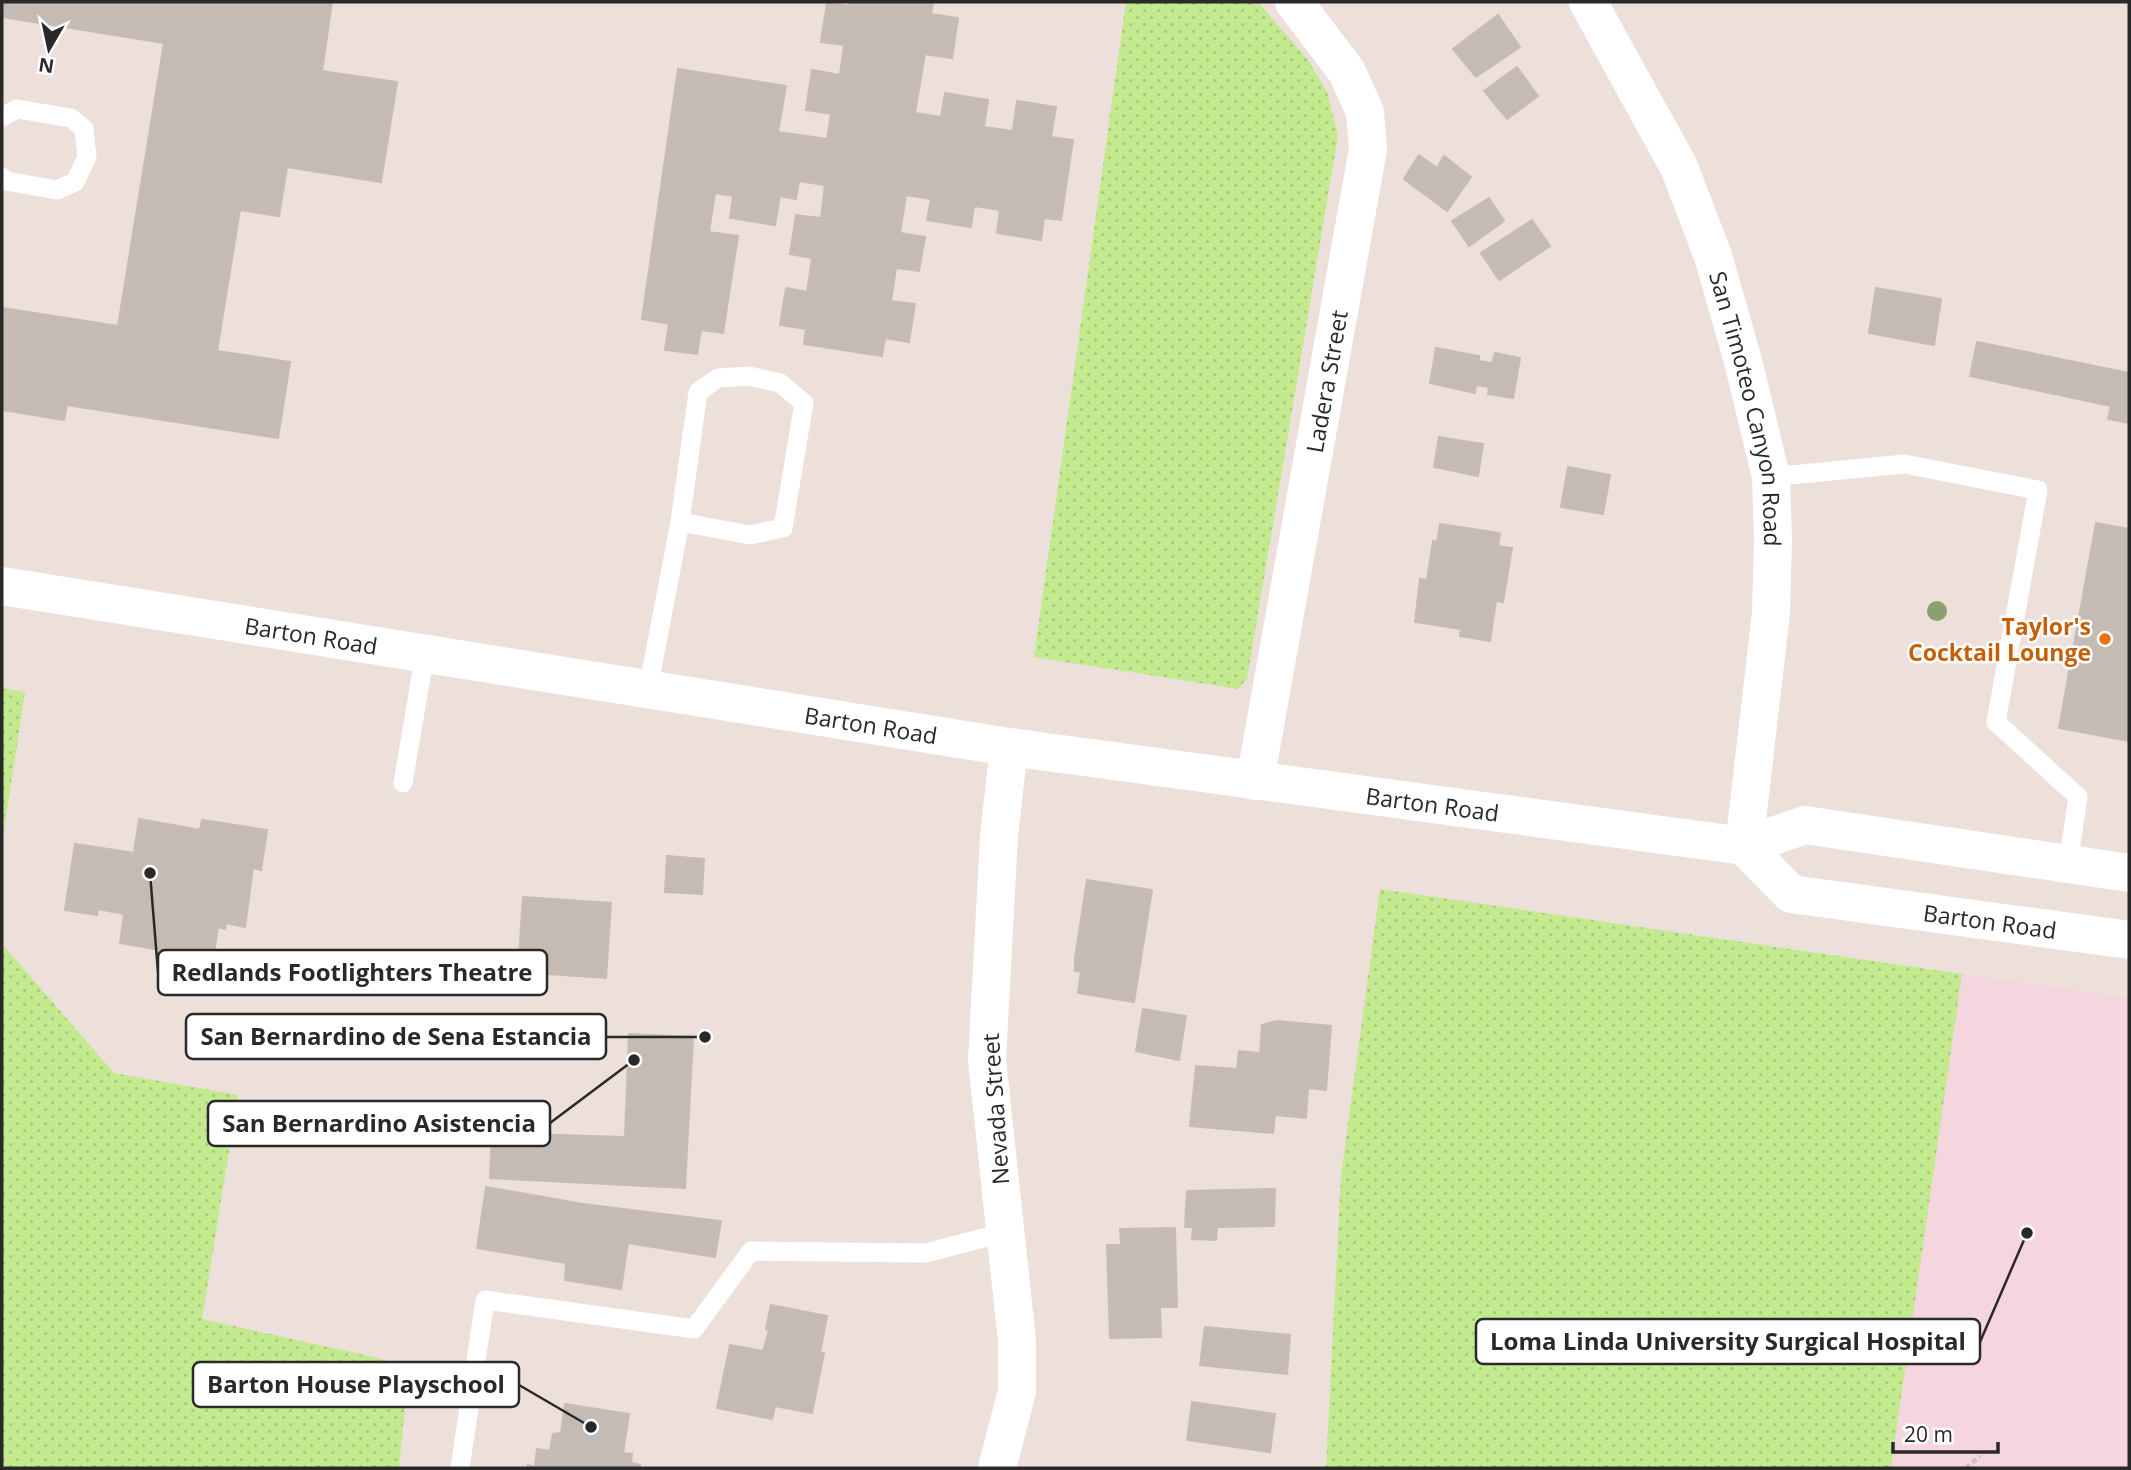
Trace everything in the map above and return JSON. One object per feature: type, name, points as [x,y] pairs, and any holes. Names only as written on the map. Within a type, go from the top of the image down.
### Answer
[{"type":"main road","name":"Ladera Street","points":[[1255,781],[1368,149],[1365,112],[1347,72],[1294,2]]},
{"type":"main road","name":"San Timoteo Canyon Road","points":[[1588,2],[1684,180],[1713,256],[1743,361],[1771,477],[1771,613],[1744,846]]},
{"type":"main road","name":"Barton Road","points":[[2,586],[1009,747],[1255,781],[1744,846],[1805,825],[2129,873]]},
{"type":"main road","name":"Nevada Street","points":[[997,1468],[1017,1391],[1017,1341],[986,1060],[999,836],[1009,747]]},
{"type":"main road","name":"Barton Road","points":[[1744,846],[1791,894],[2129,940]]},
{"type":"lane","points":[[2,117],[16,109],[71,118],[84,129],[87,158],[75,181],[57,190],[6,181],[2,177]]},
{"type":"lane","points":[[648,690],[680,522],[698,392],[718,378],[749,376],[780,383],[804,403],[783,528],[750,535],[680,522]]},
{"type":"lane","points":[[1771,477],[1904,464],[2038,489],[1996,722],[2078,797],[2068,864]]},
{"type":"lane","points":[[403,783],[425,653]]},
{"type":"lane","points":[[460,1468],[485,1300],[694,1329],[751,1251],[926,1253],[1006,1231]]},
{"type":"path","points":[[1966,1468],[1980,1456]]},
{"type":"shaded area","points":[[1962,974],[2129,998],[2129,1468],[1891,1468]]},
{"type":"green space","points":[[1126,2],[1258,2],[1308,60],[1327,92],[1338,136],[1247,679],[1238,689],[1034,657]]},
{"type":"green space","points":[[2,688],[25,692],[2,843]]},
{"type":"green space","points":[[1380,889],[1962,974],[1891,1468],[1326,1468],[1341,1176]]},
{"type":"green space","points":[[2,944],[114,1073],[238,1095],[202,1319],[409,1365],[399,1468],[2,1468]]},
{"type":"building","points":[[2,2],[332,2],[322,71],[397,82],[381,182],[287,167],[279,216],[240,210],[217,351],[290,362],[278,438],[67,405],[64,420],[2,410],[2,308],[118,326],[164,43],[2,17]]},
{"type":"building","points":[[850,2],[933,2],[931,14],[958,18],[952,58],[925,54],[915,113],[941,117],[945,93],[988,100],[984,127],[1013,131],[1017,101],[1056,107],[1051,137],[1073,140],[1061,220],[1044,218],[1041,240],[997,233],[1000,210],[974,206],[971,227],[927,220],[931,199],[906,195],[900,233],[925,237],[919,271],[896,268],[891,301],[915,304],[909,342],[885,338],[882,356],[804,344],[806,329],[780,325],[786,288],[807,292],[812,258],[790,254],[796,215],[821,218],[825,185],[799,181],[796,199],[780,196],[775,225],[730,218],[733,196],[715,193],[709,232],[738,236],[723,333],[701,330],[697,354],[665,350],[669,324],[642,319],[678,69],[786,86],[778,132],[827,139],[831,114],[806,110],[812,70],[840,75],[844,45],[821,42],[827,3],[849,6]]},
{"type":"building","points":[[1498,15],[1520,47],[1476,77],[1453,49]]},
{"type":"building","points":[[1517,67],[1538,96],[1507,119],[1484,91]]},
{"type":"building","points":[[1419,155],[1437,168],[1444,156],[1471,177],[1447,211],[1404,179]]},
{"type":"building","points":[[1489,198],[1504,221],[1469,246],[1452,221]]},
{"type":"building","points":[[1532,220],[1550,246],[1499,280],[1481,253]]},
{"type":"building","points":[[1876,288],[1941,299],[1934,345],[1869,333]]},
{"type":"building","points":[[1977,342],[2129,373],[2129,423],[2108,419],[2111,406],[1970,376]]},
{"type":"building","points":[[1436,348],[1479,356],[1479,361],[1492,363],[1495,353],[1520,358],[1513,398],[1488,394],[1489,387],[1476,385],[1475,393],[1430,383]]},
{"type":"building","points":[[1439,437],[1483,444],[1478,476],[1434,467]]},
{"type":"building","points":[[1568,467],[1610,475],[1603,514],[1561,507]]},
{"type":"building","points":[[2096,523],[2129,529],[2129,741],[2059,728]]},
{"type":"building","points":[[1440,524],[1500,533],[1498,546],[1512,548],[1503,602],[1496,601],[1490,641],[1460,636],[1461,629],[1415,622],[1420,579],[1427,580],[1433,541],[1437,542]]},
{"type":"building","points":[[139,819],[200,830],[202,820],[267,830],[261,870],[253,868],[245,927],[226,923],[225,929],[218,927],[213,959],[120,943],[124,914],[98,909],[97,915],[65,910],[75,844],[134,853]]},
{"type":"building","points":[[667,856],[704,859],[702,894],[665,892]]},
{"type":"building","points":[[1087,880],[1152,890],[1134,1002],[1078,993],[1081,972],[1075,971],[1075,958]]},
{"type":"building","points":[[523,897],[611,903],[606,978],[518,972]]},
{"type":"building","points":[[1143,1009],[1186,1016],[1179,1060],[1136,1051]]},
{"type":"building","points":[[1277,1021],[1331,1026],[1326,1090],[1308,1088],[1306,1118],[1275,1115],[1273,1133],[1190,1126],[1196,1066],[1237,1069],[1239,1051],[1260,1053],[1262,1025]]},
{"type":"building","points":[[629,1034],[693,1037],[685,1188],[490,1178],[492,1133],[625,1137]]},
{"type":"building","points":[[486,1187],[583,1204],[721,1221],[715,1257],[628,1243],[621,1289],[565,1280],[566,1263],[477,1248]]},
{"type":"building","points":[[1275,1189],[1274,1226],[1217,1227],[1216,1240],[1192,1239],[1193,1227],[1185,1227],[1187,1191]]},
{"type":"building","points":[[1175,1228],[1177,1307],[1160,1307],[1161,1337],[1110,1338],[1107,1245],[1121,1245],[1120,1229]]},
{"type":"building","points":[[771,1305],[827,1316],[820,1353],[824,1353],[812,1413],[775,1406],[772,1419],[717,1408],[730,1345],[763,1351],[769,1330],[766,1329]]},
{"type":"building","points":[[1205,1327],[1290,1335],[1287,1374],[1200,1365]]},
{"type":"building","points":[[1192,1402],[1275,1414],[1270,1452],[1187,1440]]},
{"type":"building","points":[[565,1404],[629,1414],[623,1453],[632,1454],[631,1463],[640,1465],[639,1468],[527,1468],[528,1465],[535,1467],[537,1449],[550,1451],[553,1434],[561,1433]]},
{"type":"place","name":"Taylor's Cocktail Lounge","points":[[2105,639]]},
{"type":"place","name":"Redlands Footlighters Theatre","points":[[150,873]]},
{"type":"place","name":"San Bernardino de Sena Estancia","points":[[705,1037]]},
{"type":"place","name":"San Bernardino Asistencia","points":[[634,1060]]},
{"type":"place","name":"Loma Linda University Surgical Hospital","points":[[2027,1233]]},
{"type":"place","name":"Barton House Playschool","points":[[591,1427]]}]
